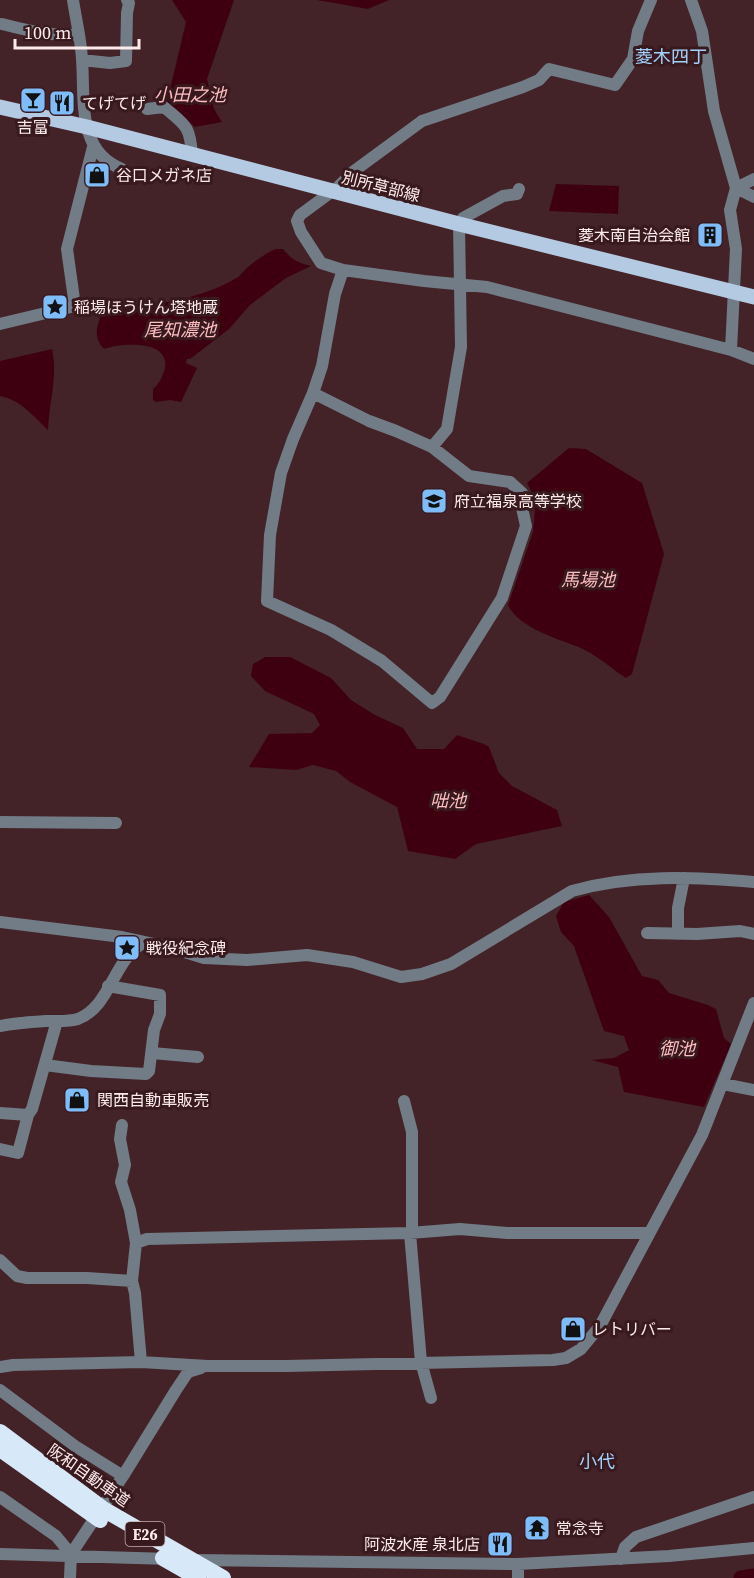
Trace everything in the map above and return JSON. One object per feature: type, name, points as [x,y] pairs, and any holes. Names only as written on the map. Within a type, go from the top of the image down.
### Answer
[{"type":"highway","name":"阪和自動車道","points":[[0,1432],[106,1524],[198,1578]]},
{"type":"highway","name":"阪和自動車道","points":[[0,1449],[66,1491],[103,1509],[160,1544],[223,1578]]},
{"type":"main road","name":"別所草部線","points":[[0,107],[87,127],[459,225],[754,297]]},
{"type":"street","points":[[0,324],[75,306],[67,249],[93,147],[82,106],[82,60],[73,0]]},
{"type":"street","points":[[82,60],[110,63],[126,61],[129,3],[127,0]]},
{"type":"street","points":[[651,0],[638,31],[633,59],[615,85],[549,69],[539,80],[523,87],[422,121],[354,171],[338,187],[300,215],[297,221],[301,232],[321,263],[343,270],[487,287],[730,350],[754,359]]},
{"type":"street","points":[[691,0],[702,31],[714,111],[736,188],[730,210],[736,249],[730,350]]},
{"type":"street","points":[[2,24],[40,34],[79,35]]},
{"type":"street","points":[[147,109],[164,107],[187,128],[192,155]]},
{"type":"street","points":[[93,147],[111,163],[122,169]]},
{"type":"street","points":[[736,188],[754,179]]},
{"type":"street","points":[[736,188],[754,197]]},
{"type":"street","points":[[432,447],[447,429],[461,347],[459,225],[463,218],[503,196],[517,194],[519,189]]},
{"type":"street","points":[[314,393],[369,421],[396,430],[432,447],[469,476],[510,482],[522,493],[522,508],[526,526],[497,608],[440,697],[432,703],[382,661],[331,630],[267,602],[270,535],[281,473],[293,438],[314,393],[322,366],[335,294],[343,270]]},
{"type":"street","points":[[0,822],[116,823]]},
{"type":"street","points":[[0,922],[122,937],[204,958],[247,960],[307,955],[353,962],[401,977],[422,974],[451,964],[572,891],[594,885],[656,877],[754,882]]},
{"type":"street","points":[[678,934],[678,909],[684,878]]},
{"type":"street","points":[[647,933],[740,931],[754,934]]},
{"type":"street","points":[[122,937],[123,962]]},
{"type":"street","points":[[0,1026],[75,1020],[84,1016],[100,1001],[123,962],[143,943]]},
{"type":"street","points":[[45,1065],[91,1071],[146,1074],[149,1071],[154,1030],[160,1014],[160,995],[108,986]]},
{"type":"street","points":[[0,1367],[141,1362],[208,1366],[286,1366],[566,1358],[581,1349],[600,1326],[702,1135],[754,1003]]},
{"type":"street","points":[[0,1149],[18,1153],[57,1021]]},
{"type":"street","points":[[152,1053],[198,1057]]},
{"type":"street","points":[[723,1084],[754,1090]]},
{"type":"street","points":[[404,1101],[412,1144],[411,1232],[421,1362],[431,1398]]},
{"type":"street","points":[[0,1113],[28,1115]]},
{"type":"street","points":[[122,1125],[120,1139],[125,1166],[122,1182],[136,1244],[132,1281],[141,1362]]},
{"type":"street","points":[[136,1244],[147,1239],[460,1229],[507,1233],[649,1233]]},
{"type":"street","points":[[0,1260],[17,1276],[27,1278],[132,1281]]},
{"type":"street","points":[[70,1578],[71,1554],[188,1372],[208,1366]]},
{"type":"street","points":[[0,1390],[75,1446],[123,1476]]},
{"type":"street","points":[[0,1497],[56,1536],[71,1554]]},
{"type":"street","points":[[621,1559],[625,1547],[636,1537],[754,1497]]},
{"type":"street","points":[[0,1554],[71,1554],[238,1562],[518,1570],[754,1548]]},
{"type":"water","name":"小田之池","points":[[172,0],[234,0],[207,79],[214,109],[222,122],[195,127],[167,102],[186,22]]},
{"type":"water","points":[[317,0],[389,0],[368,9]]},
{"type":"water","points":[[556,184],[619,186],[618,214],[549,211]]},
{"type":"water","name":"尾知濃池","points":[[275,249],[283,249],[295,260],[311,266],[286,278],[250,305],[229,329],[187,359],[186,363],[197,368],[181,402],[153,400],[153,389],[165,368],[160,352],[142,345],[121,345],[104,349],[100,344],[97,330],[102,308],[155,304],[207,292],[238,277],[254,262]]},
{"type":"water","points":[[52,349],[54,379],[48,430],[20,405],[0,396],[0,361]]},
{"type":"water","name":"馬場池","points":[[569,448],[586,449],[642,483],[664,554],[632,674],[626,678],[589,652],[530,627],[513,613],[508,605],[533,532],[536,500],[527,483]]},
{"type":"water","name":"咄池","points":[[265,657],[290,657],[331,678],[351,700],[375,715],[403,728],[417,749],[444,749],[457,735],[484,744],[489,747],[499,773],[512,786],[557,810],[562,826],[476,844],[455,859],[408,851],[397,807],[350,782],[336,771],[313,765],[296,770],[249,767],[269,734],[312,733],[320,725],[314,714],[265,691],[251,676],[253,664]]},
{"type":"water","name":"御池","points":[[589,895],[609,917],[642,976],[658,980],[669,993],[716,1009],[724,1038],[731,1044],[704,1107],[624,1092],[618,1067],[592,1060],[614,1058],[629,1050],[624,1036],[604,1031],[574,946],[561,932],[556,916],[564,902]]},
{"type":"waterway","points":[[741,1578],[754,1576]]},
{"type":"place","name":"吉富","points":[[33,100]]},
{"type":"place","name":"てげてげ","points":[[62,103]]},
{"type":"place","name":"谷口メガネ店","points":[[97,175]]},
{"type":"place","name":"菱木南自治会館","points":[[710,235]]},
{"type":"place","name":"稲場ほうけん塔地蔵","points":[[55,307]]},
{"type":"place","name":"府立福泉高等学校","points":[[434,501]]},
{"type":"place","name":"戦役紀念碑","points":[[127,948]]},
{"type":"place","name":"関西自動車販売","points":[[77,1100]]},
{"type":"place","name":"レトリバー","points":[[573,1329]]},
{"type":"place","name":"常念寺","points":[[537,1528]]},
{"type":"place","name":"阿波水産 泉北店","points":[[500,1544]]},
{"type":"district","name":"菱木四丁","points":[[671,56]]},
{"type":"district","name":"小代","points":[[597,1461]]}]
